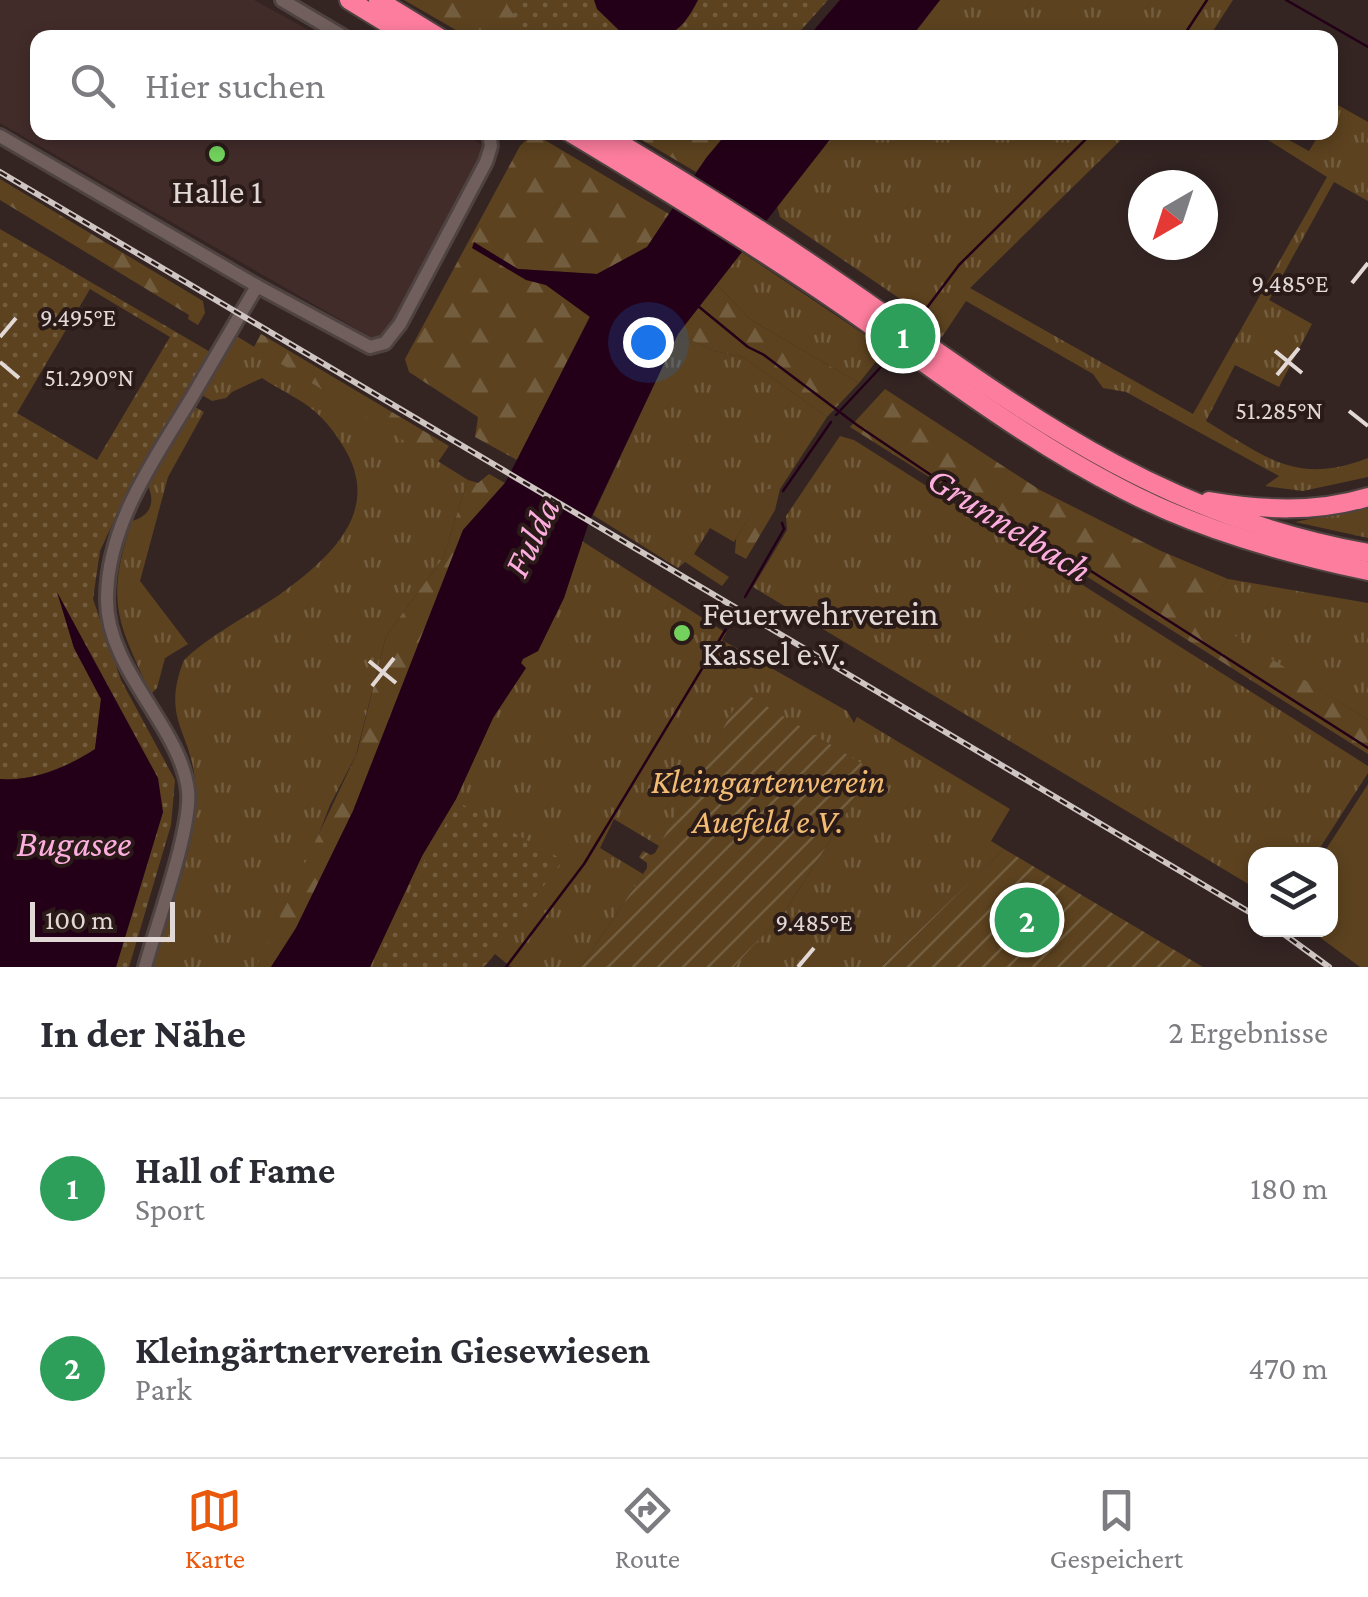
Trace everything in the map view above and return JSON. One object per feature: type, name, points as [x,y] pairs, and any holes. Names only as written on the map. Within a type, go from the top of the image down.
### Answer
[{"type":"highway","points":[[348,0],[412,30]]},
{"type":"highway","points":[[378,0],[414,30]]},
{"type":"highway","points":[[393,0],[415,30]]},
{"type":"highway","points":[[582,140],[947,370],[1080,448],[1174,495],[1273,531],[1368,554]]},
{"type":"highway","points":[[614,140],[776,240],[947,370],[1005,420],[1126,491],[1214,530],[1295,555],[1368,571]]},
{"type":"highway","points":[[1174,495],[1238,506],[1294,509],[1368,496]]},
{"type":"street","points":[[282,0],[333,30]]},
{"type":"street","points":[[0,136],[364,346],[386,343],[400,324],[486,162],[491,140]]},
{"type":"street","points":[[145,967],[185,820],[188,788],[177,758],[118,648],[106,599],[112,556],[128,508],[256,286]]},
{"type":"shaded area","points":[[0,0],[254,0],[308,30],[30,30],[30,140],[474,140],[487,148],[386,336],[374,339],[0,123]]},
{"type":"green space","points":[[404,0],[594,0],[620,30],[456,30]]},
{"type":"green space","points":[[504,0],[828,0],[801,30],[523,30]]},
{"type":"green space","points":[[940,0],[1233,0],[1214,30],[917,30]]},
{"type":"green space","points":[[1338,105],[1368,122],[1368,201],[1334,182],[1269,300],[1312,324],[1279,387],[1235,365],[1206,421],[1282,464],[1321,469],[1368,458],[1368,477],[1303,491],[1265,486],[1279,476],[1126,392],[1103,388],[1093,374],[966,301],[942,337],[911,315],[915,309],[780,217],[777,206],[829,140],[1121,140],[970,288],[1193,414],[1327,177],[1268,140],[1289,140],[1309,151],[1316,140],[1338,140]]},
{"type":"green space","points":[[526,140],[545,140],[669,214],[647,247],[597,274],[517,269],[473,243],[526,279],[546,285],[590,316],[517,460],[475,437],[478,417],[409,372],[405,359]]},
{"type":"green space","points":[[642,140],[721,140],[696,172]]},
{"type":"green space","points":[[0,179],[203,301],[205,313],[198,325],[188,319],[189,315],[0,200]]},
{"type":"green space","points":[[0,229],[212,353],[123,501],[100,551],[93,599],[121,680],[175,780],[171,825],[129,967],[116,967],[163,812],[60,598],[74,648],[101,699],[95,750],[37,775],[0,779]],"holes":[[[90,289],[170,337],[97,460],[17,413]]]},
{"type":"green space","points":[[740,251],[886,349],[859,383],[751,320],[716,284]]},
{"type":"green space","points":[[716,284],[751,320],[859,383],[827,417],[743,357],[714,351],[678,334]]},
{"type":"green space","points":[[261,334],[449,446],[438,462],[254,347]]},
{"type":"green space","points":[[678,334],[714,351],[743,357],[827,417],[780,489],[766,490],[734,542],[710,528],[694,554],[729,577],[722,586],[685,562],[678,568],[593,515]]},
{"type":"green space","points":[[235,335],[468,480],[443,558],[386,636],[356,755],[260,962],[256,967],[150,967],[182,875],[196,803],[192,763],[176,710],[175,696],[184,660],[316,565],[346,531],[357,492],[354,470],[340,440],[319,415],[297,399],[262,378],[226,398],[212,401],[202,395]]},
{"type":"green space","points":[[885,389],[1040,490],[1161,551],[1228,579],[1202,615],[1368,720],[1368,754],[850,427]]},
{"type":"green space","points":[[195,407],[204,412],[168,477],[140,581],[188,644],[165,658],[157,688],[151,694],[123,628],[117,592],[119,572],[132,521],[144,516],[150,507],[147,484]]},
{"type":"green space","points":[[840,436],[854,440],[1368,766],[1368,773],[1320,847],[1248,847],[1248,884],[753,587],[787,530],[786,516]]},
{"type":"green space","points":[[489,474],[505,483],[463,530],[353,811],[296,928],[271,967],[256,967],[357,753],[386,636],[443,558],[468,480],[478,483]]},
{"type":"green space","points":[[766,489],[780,489],[775,510],[746,559],[735,553],[736,539]]},
{"type":"green space","points":[[1368,507],[1368,538],[1295,522]]},
{"type":"green space","points":[[582,541],[726,633],[722,640],[847,711],[854,723],[857,717],[1010,809],[991,841],[1004,849],[881,967],[734,967],[785,911],[870,770],[743,693],[659,846],[614,819],[600,848],[643,874],[581,967],[511,967],[495,954],[484,967],[370,967],[422,856],[456,799],[493,718],[517,677],[523,658],[538,651],[564,597]]},
{"type":"green space","points":[[1228,579],[1368,603],[1368,720],[1201,615]]},
{"type":"green space","name":"Kleingartenverein Auefeld e.V.","points":[[743,692],[871,769],[835,833],[785,911],[734,967],[581,967],[647,868],[639,857],[643,851],[655,853]]},
{"type":"green space","points":[[1368,784],[1368,967],[1360,967],[1319,937],[1338,937],[1338,847],[1328,847]]},
{"type":"green space","points":[[458,802],[563,860],[483,967],[372,967],[426,858]]},
{"type":"green space","points":[[1004,849],[1203,967],[881,967]]},
{"type":"water","points":[[594,0],[698,0],[675,30],[619,30],[597,9]]},
{"type":"water","points":[[840,0],[940,0],[916,30],[814,30]]},
{"type":"water","name":"Fulda","points":[[721,140],[830,140],[678,334],[589,522],[564,598],[538,651],[523,659],[521,663],[526,668],[493,718],[370,967],[271,967],[296,928],[353,811],[463,530],[505,483],[590,317],[546,285],[526,280],[472,248],[474,242],[518,269],[597,274],[647,247]]},
{"type":"water","name":"Bugasee","points":[[57,592],[158,778],[163,812],[116,967],[0,967],[0,779],[50,772],[95,749],[101,699],[74,648]]},
{"type":"waterway","points":[[1187,30],[1207,0]]},
{"type":"waterway","points":[[1286,0],[1368,47]]},
{"type":"waterway","points":[[914,325],[959,265],[1085,140]]},
{"type":"waterway","name":"Grunnelbach","points":[[698,306],[748,347],[931,475],[961,488],[1368,748]]},
{"type":"waterway","points":[[836,415],[895,352]]},
{"type":"waterway","points":[[783,491],[831,422]]},
{"type":"waterway","points":[[745,597],[784,529],[782,523]]},
{"type":"waterway","points":[[506,967],[584,864],[729,624]]},
{"type":"railway","points":[[0,172],[1248,911]]},
{"type":"railway","points":[[1288,937],[1329,967]]},
{"type":"place","name":"Halle 1","points":[[217,154]]},
{"type":"place","name":"Hall of Fame","points":[[903,336]]},
{"type":"place","name":"Feuerwehrverein Kassel e.V.","points":[[682,633]]},
{"type":"place","name":"Kleingärtnerverein Giesewiesen","points":[[1027,920]]}]
